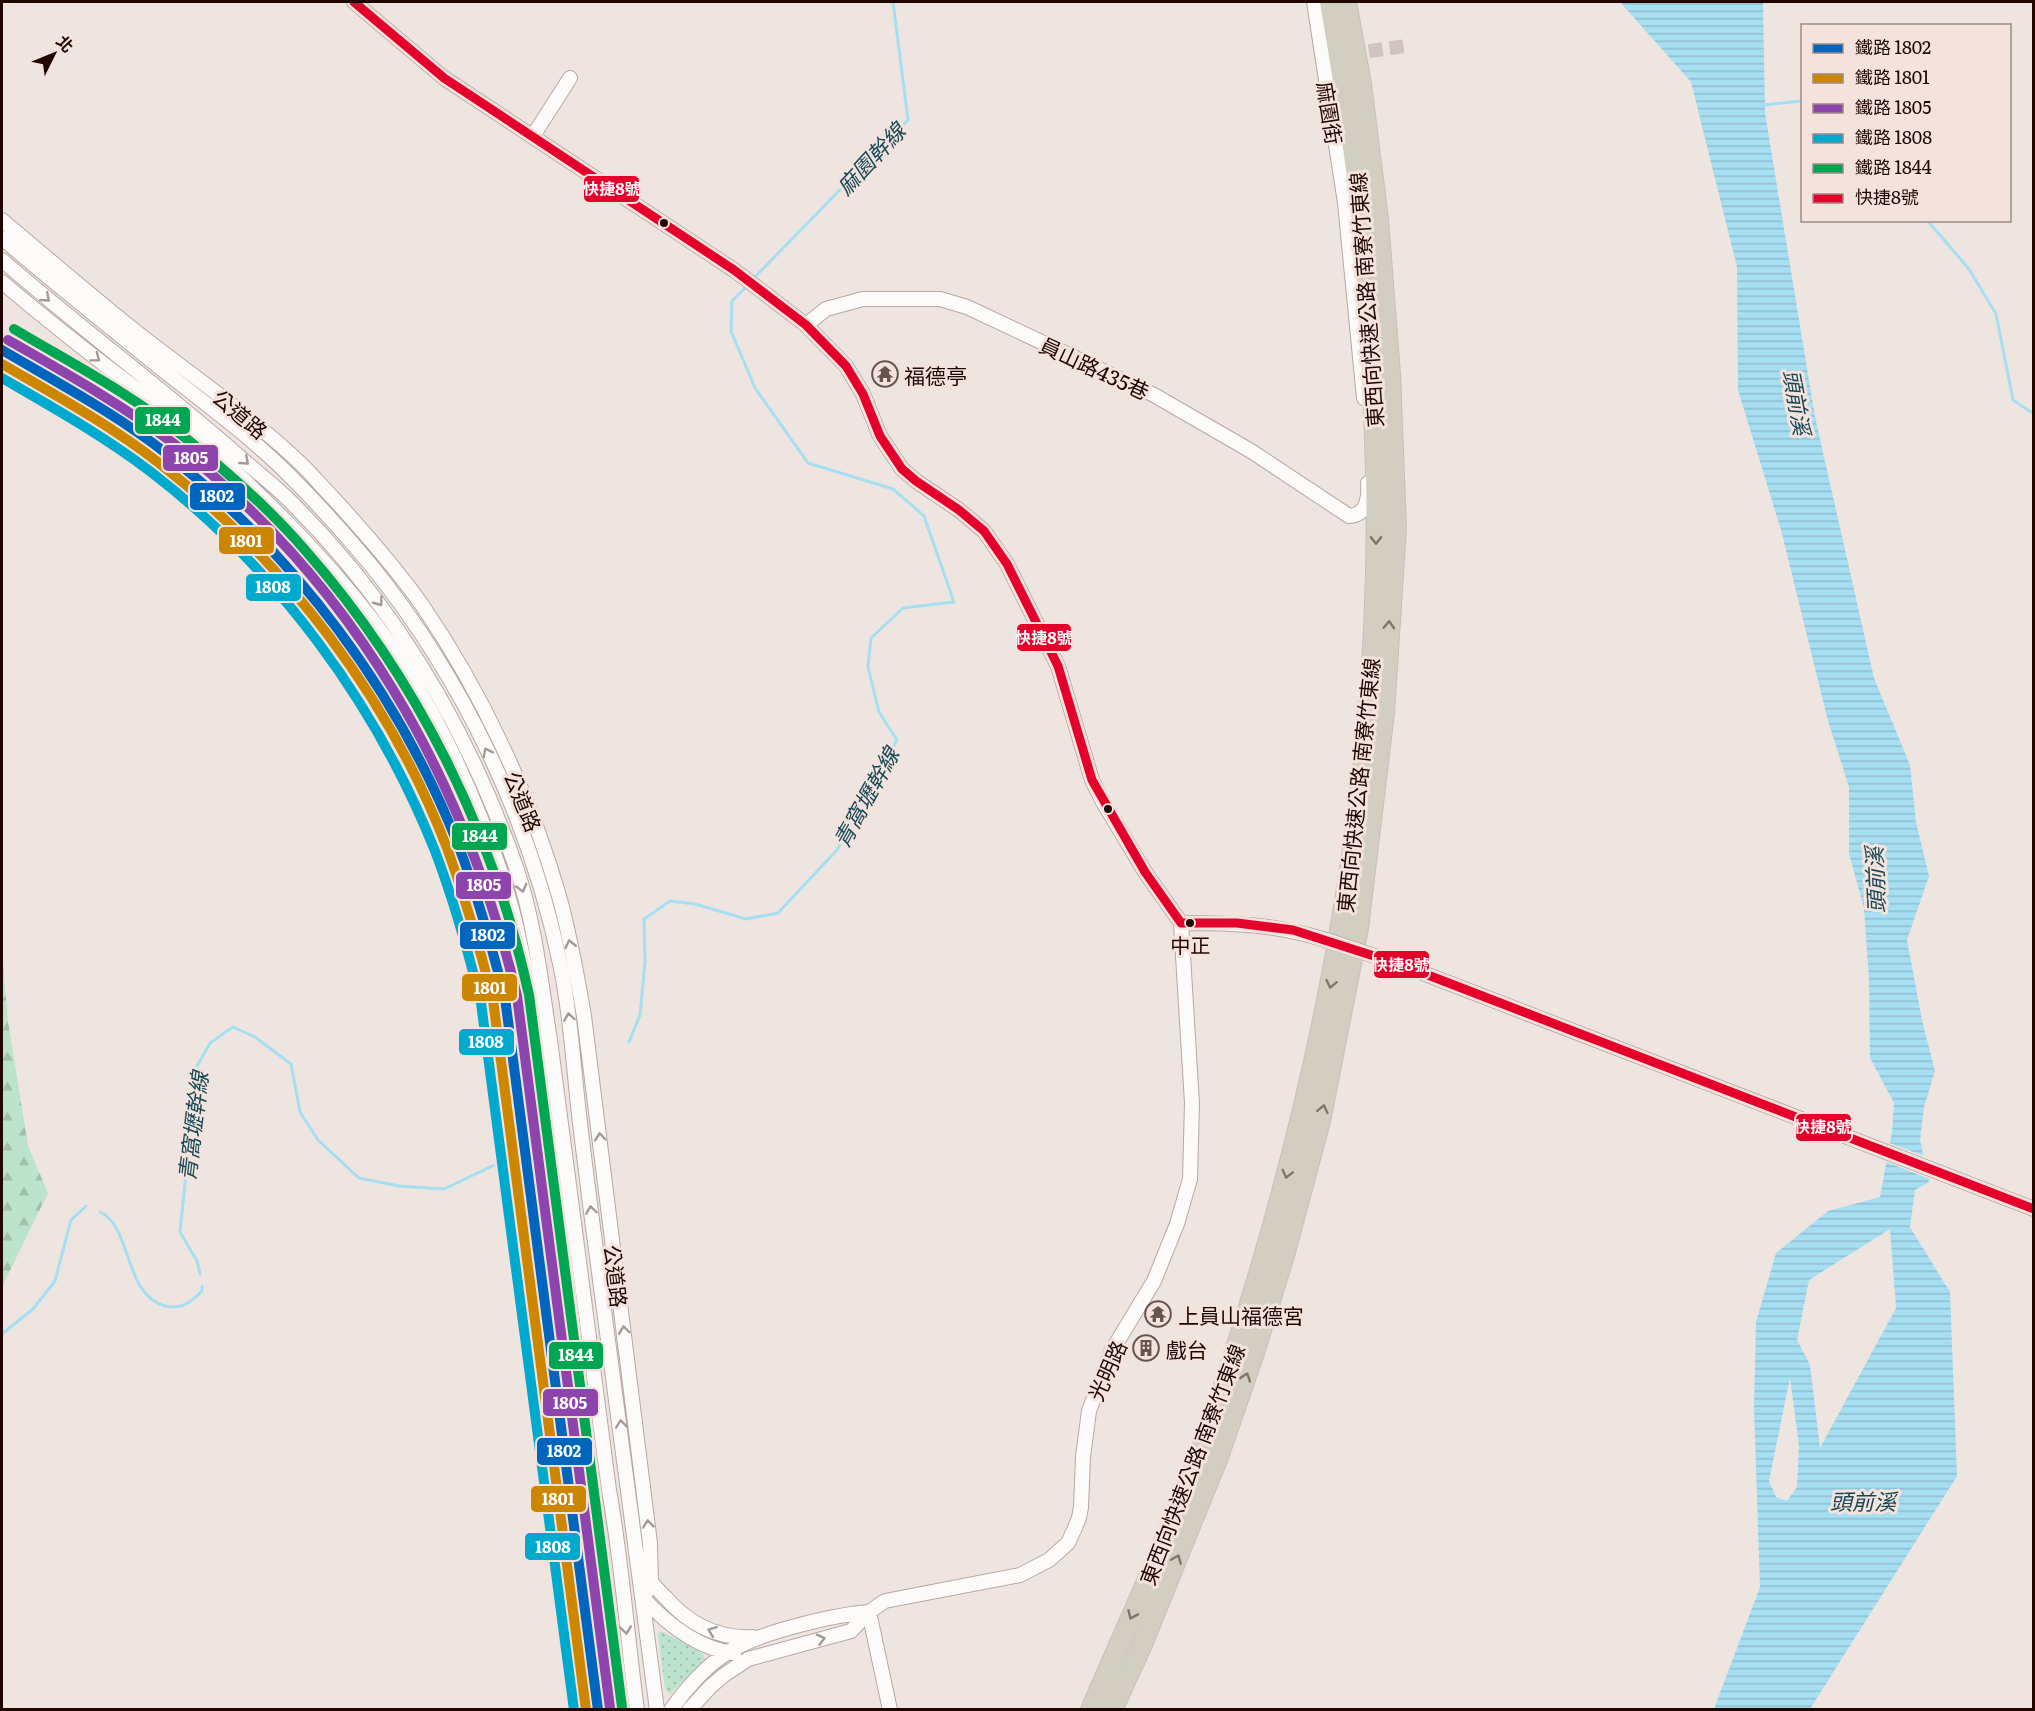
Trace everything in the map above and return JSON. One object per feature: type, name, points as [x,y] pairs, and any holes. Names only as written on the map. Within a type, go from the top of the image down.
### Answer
[{"type":"highway","name":"東西向快速公路 南寮竹東線","points":[[1091,1710],[1174,1522],[1221,1395],[1275,1222],[1302,1117],[1334,972],[1353,850],[1366,742],[1371,668],[1376,572],[1376,473],[1364,232],[1350,123],[1330,2]]},
{"type":"highway","name":"東西向快速公路 南寮竹東線","points":[[1112,1710],[1140,1649],[1218,1457],[1253,1356],[1285,1252],[1320,1121],[1358,928],[1384,713],[1396,528],[1390,374],[1378,219],[1361,84],[1346,2]]},
{"type":"street","points":[[354,2],[444,78],[734,270],[806,325],[846,366],[856,380],[880,436],[902,469],[984,531],[1007,564],[1058,666],[1092,780],[1099,795],[1145,872],[1181,923],[1237,923],[1293,930],[1402,965],[2034,1209]]},
{"type":"street","name":"麻園街","points":[[1314,2],[1345,203],[1361,369],[1368,489],[1367,502],[1363,511]]},
{"type":"street","points":[[533,136],[570,78]]},
{"type":"street","name":"公道路","points":[[2,220],[134,330],[203,382],[299,462],[376,545],[421,604],[453,653],[475,691],[517,779],[546,854],[562,907],[584,1016],[650,1544],[651,1582],[643,1599]]},
{"type":"street","name":"公道路","points":[[2,238],[60,287],[199,396],[289,475],[367,561],[407,612],[460,697],[503,783],[545,900],[570,1020],[582,1141],[657,1710]]},
{"type":"street","name":"公道路","points":[[2,260],[59,309],[193,415],[290,501],[356,571],[392,619],[435,687],[488,799],[517,871],[529,917],[550,1040],[609,1490],[619,1547],[637,1710]]},
{"type":"street","points":[[2,282],[51,323],[186,427],[278,512],[341,581],[379,628],[409,676],[454,757],[502,876],[516,923],[525,967],[537,1041],[621,1710]]},
{"type":"street","name":"員山路435巷","points":[[806,325],[826,309],[862,299],[940,298],[968,308],[1154,395],[1251,451],[1349,516],[1363,511]]},
{"type":"street","points":[[531,858],[546,854]]},
{"type":"street","name":"光明路","points":[[689,1710],[710,1687],[748,1659],[851,1631],[869,1612],[885,1601],[1020,1575],[1049,1560],[1068,1543],[1081,1507],[1083,1458],[1089,1411],[1111,1352],[1154,1281],[1177,1224],[1190,1179],[1192,1103],[1181,923]]},
{"type":"street","points":[[624,1449],[639,1447]]},
{"type":"street","name":"公道路","points":[[635,1545],[651,1582],[683,1615],[706,1629],[734,1638],[770,1635]]},
{"type":"street","points":[[602,1549],[643,1599],[687,1636],[728,1652],[765,1653]]},
{"type":"street","points":[[869,1612],[889,1706]]},
{"type":"street","name":"光明路","points":[[671,1710],[699,1678],[738,1646],[847,1614],[869,1612]]},
{"type":"green space","points":[[2,953],[8,1021],[28,1146],[48,1193],[2,1287]]},
{"type":"green space","points":[[660,1631],[701,1652],[705,1658],[670,1694],[665,1689],[658,1635]]},
{"type":"water","name":"頭前溪","points":[[1620,2],[1763,2],[1765,113],[1815,417],[1874,678],[1910,765],[1916,822],[1929,876],[1907,940],[1922,1020],[1935,1071],[1924,1107],[1920,1140],[1929,1182],[1915,1190],[1910,1227],[1950,1292],[1957,1476],[1810,1709],[1714,1709],[1760,1587],[1754,1407],[1756,1322],[1776,1253],[1828,1211],[1880,1197],[1892,1132],[1894,1103],[1870,1058],[1869,980],[1864,908],[1849,854],[1849,787],[1828,721],[1781,530],[1738,390],[1737,267],[1691,82]],"holes":[[[1890,1229],[1896,1308],[1820,1448],[1810,1365],[1797,1340],[1809,1280]],[[1790,1378],[1799,1446],[1797,1487],[1787,1501],[1776,1497],[1769,1481]]]},
{"type":"pier","points":[[1887,1142],[1927,1157],[1932,1180],[1884,1161]]},
{"type":"waterway","name":"麻園幹線","points":[[752,280],[908,120],[893,2]]},
{"type":"waterway","points":[[1763,105],[1801,101]]},
{"type":"waterway","points":[[1929,222],[1969,269],[1996,314],[2013,400],[2034,414]]},
{"type":"waterway","name":"青窩壢幹線","points":[[629,1042],[640,1015],[645,962],[644,919],[670,901],[695,904],[746,919],[778,913],[837,850],[897,740],[879,712],[868,667],[871,638],[903,608],[954,602],[924,516],[893,489],[808,463],[755,388],[731,331],[732,301],[748,285]]},
{"type":"waterway","name":"青窩壢幹線","points":[[200,1274],[197,1261],[180,1232],[197,1066],[210,1043],[233,1027],[255,1037],[291,1064],[300,1112],[318,1140],[359,1178],[399,1186],[444,1189],[507,1159]]},
{"type":"waterway","name":"青窩壢幹線","points":[[2,1334],[33,1309],[55,1281],[71,1220],[86,1206]]},
{"type":"waterway","name":"青窩壢幹線","points":[[100,1212],[118,1231],[134,1275],[151,1299],[165,1306],[181,1306],[198,1295],[202,1291],[202,1286]]},
{"type":"tunnel","points":[[1348,54],[1406,46]]},
{"type":"rail line","name":"1844","points":[[14,329],[143,406],[231,476],[291,534],[345,599],[382,650],[415,703],[472,815],[514,934],[529,995],[622,1707]]},
{"type":"rail line","name":"1805","points":[[8,340],[71,376],[153,429],[238,498],[296,557],[347,621],[393,690],[433,761],[466,837],[494,915],[517,996],[610,1708]]},
{"type":"rail line","name":"1802","points":[[2,350],[86,399],[148,439],[214,494],[258,536],[338,629],[372,679],[404,731],[457,842],[471,880],[505,998],[598,1710]]},
{"type":"rail line","name":"1801","points":[[2,364],[82,411],[140,449],[205,502],[249,544],[291,589],[329,636],[364,686],[423,792],[447,848],[460,886],[493,1000],[586,1710]]},
{"type":"rail line","name":"1808","points":[[2,378],[78,422],[151,472],[197,510],[240,551],[281,596],[318,642],[352,692],[411,796],[435,851],[460,926],[481,1003],[574,1710]]},
{"type":"transit line","name":"快捷8號","points":[[354,2],[444,78],[734,270],[806,325],[846,366],[863,394],[880,436],[902,469],[984,531],[1007,564],[1058,666],[1092,780],[1145,872],[1181,923]]},
{"type":"transit line","name":"快捷8號","points":[[1181,923],[1237,923],[1293,930],[1402,965],[2034,1209]]},
{"type":"place","name":"福德亭","points":[[885,374]]},
{"type":"place","name":"中正","points":[[1190,923]]},
{"type":"place","name":"上員山福德宮","points":[[1158,1314]]},
{"type":"place","name":"戲台","points":[[1146,1348]]}]
